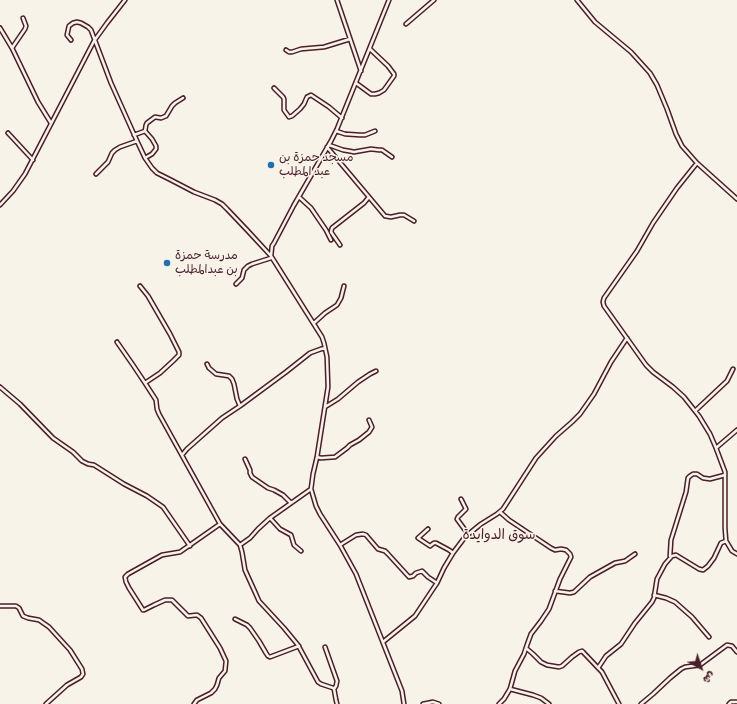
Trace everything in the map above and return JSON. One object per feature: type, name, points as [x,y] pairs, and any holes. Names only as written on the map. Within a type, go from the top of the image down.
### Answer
[{"type":"street","points":[[0,205],[13,191],[25,174],[94,41],[125,0]]},
{"type":"street","points":[[337,0],[361,71]]},
{"type":"street","points":[[271,257],[272,246],[342,118],[389,0]]},
{"type":"street","points":[[406,24],[434,0]]},
{"type":"street","points":[[577,0],[596,22],[631,52],[650,73],[657,85],[680,142],[685,150],[697,163],[737,199]]},
{"type":"street","points":[[12,48],[25,29],[26,26],[23,18]]},
{"type":"street","points":[[71,40],[67,35],[70,26],[73,23],[81,23],[91,30],[111,83],[136,141],[152,168],[162,176],[222,204],[271,257],[322,337],[327,357],[328,386],[311,489],[318,510],[356,574],[402,691],[404,704]]},
{"type":"street","points":[[0,28],[12,48],[38,102],[52,123]]},
{"type":"street","points":[[286,50],[292,52],[300,49],[324,47],[350,39]]},
{"type":"street","points":[[356,83],[371,94],[375,94],[384,90],[394,76],[388,66],[370,49]]},
{"type":"street","points":[[274,88],[283,97],[284,110],[289,117],[300,109],[311,95],[342,118]]},
{"type":"street","points":[[145,131],[147,123],[156,117],[161,118],[166,116],[172,106],[183,98]]},
{"type":"street","points":[[134,136],[145,131]]},
{"type":"street","points":[[145,131],[156,146],[156,149],[152,154],[145,158]]},
{"type":"street","points":[[336,131],[360,136],[375,131]]},
{"type":"street","points":[[8,133],[33,160]]},
{"type":"street","points":[[96,174],[108,162],[112,153],[120,147],[136,141]]},
{"type":"street","points":[[328,146],[354,152],[371,149],[382,150],[392,157]]},
{"type":"street","points":[[328,146],[384,216],[392,217],[400,215],[414,221]]},
{"type":"street","points":[[697,163],[677,188],[653,223],[637,252],[604,298],[603,302],[604,306],[650,369],[684,397],[710,434],[724,467],[726,541],[732,551],[737,554]]},
{"type":"street","points":[[299,196],[311,208],[331,240]]},
{"type":"street","points":[[340,245],[331,232],[332,228],[364,203],[369,197]]},
{"type":"street","points":[[236,284],[242,278],[244,270],[248,266],[271,257]]},
{"type":"street","points":[[140,286],[148,296],[179,352],[179,355],[173,361],[145,383]]},
{"type":"street","points":[[314,323],[337,305],[341,298],[344,286]]},
{"type":"street","points":[[383,642],[415,616],[437,583],[453,553],[465,537],[503,509],[536,458],[556,436],[580,414],[594,394],[611,362],[627,338]]},
{"type":"street","points":[[117,342],[134,365],[156,400],[159,414],[220,524],[240,545],[245,570],[259,601],[299,646],[318,682],[334,689]]},
{"type":"street","points":[[182,456],[187,449],[217,423],[310,353],[325,348]]},
{"type":"street","points":[[207,364],[216,374],[229,376],[232,379],[240,406]]},
{"type":"street","points":[[695,411],[727,381],[733,369]]},
{"type":"street","points":[[325,407],[338,399],[358,382],[376,371]]},
{"type":"street","points":[[0,387],[20,404],[53,438],[82,461],[94,465],[163,507],[190,546]]},
{"type":"street","points":[[317,457],[335,457],[359,440],[369,432],[372,427],[368,420]]},
{"type":"street","points":[[716,448],[737,430]]},
{"type":"street","points":[[245,459],[248,462],[252,477],[268,488],[283,495],[290,503]]},
{"type":"street","points":[[598,668],[606,656],[621,644],[635,623],[652,602],[659,575],[670,557],[671,540],[686,492],[688,478],[693,474],[707,479],[725,475]]},
{"type":"street","points":[[240,545],[250,538],[270,518],[311,489]]},
{"type":"street","points":[[461,499],[466,509],[457,519],[468,534]]},
{"type":"street","points":[[499,704],[510,689],[515,671],[524,654],[531,634],[549,609],[555,591],[570,558],[570,554],[566,550],[555,550],[551,548],[509,520],[500,512]]},
{"type":"street","points":[[270,518],[280,529],[291,535],[294,545],[301,551]]},
{"type":"street","points":[[194,704],[197,700],[215,690],[219,678],[225,671],[226,661],[220,648],[199,616],[188,616],[172,600],[165,600],[143,610],[125,579],[126,575],[162,555],[182,551],[220,524]]},
{"type":"street","points":[[428,528],[418,538],[430,546],[436,542],[453,553]]},
{"type":"street","points":[[340,545],[356,535],[366,535],[378,549],[385,551],[410,577],[422,571],[437,583]]},
{"type":"street","points":[[670,557],[676,555],[703,570],[714,558],[721,544],[726,541]]},
{"type":"street","points":[[555,591],[570,594],[590,576],[615,563],[625,561],[635,554]]},
{"type":"street","points":[[654,595],[675,602],[692,617],[709,637]]},
{"type":"street","points":[[0,606],[16,606],[23,616],[39,620],[49,628],[70,650],[82,669],[82,677],[67,685],[46,704]]},
{"type":"street","points":[[236,620],[250,628],[260,641],[268,656],[272,657],[299,646]]},
{"type":"street","points":[[641,704],[681,669],[700,665],[727,645],[732,646],[737,652]]},
{"type":"street","points":[[325,647],[337,681],[334,689],[337,704]]},
{"type":"street","points":[[526,648],[543,663],[559,667],[579,652],[585,653],[602,672],[619,704]]},
{"type":"street","points":[[510,689],[541,698],[549,704]]},
{"type":"street","points":[[423,704],[433,702],[439,704]]},
{"type":"street","points":[[729,704],[731,702],[737,702]]},
{"type":"place","name":"مسجد حمزة بن عبد المطلب","points":[[271,165]]},
{"type":"place","name":"مدرسة حمزة بن عبدالمطلب","points":[[167,263]]},
{"type":"district","name":"سوق الدوايدة","points":[[499,535]]}]
